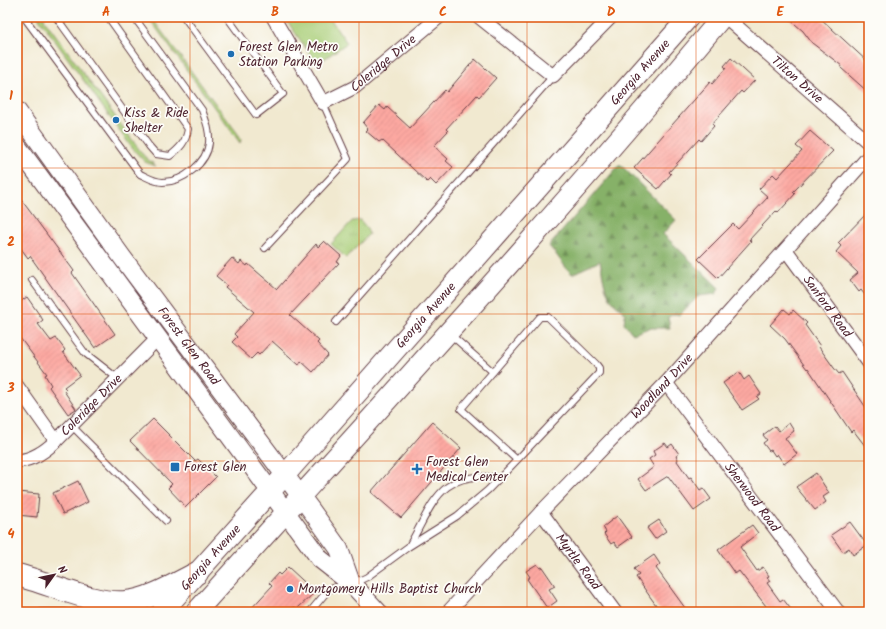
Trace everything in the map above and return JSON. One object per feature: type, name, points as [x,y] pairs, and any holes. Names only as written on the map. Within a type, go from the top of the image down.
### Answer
[{"type":"highway","points":[[17,575],[84,596],[109,602],[127,602],[151,595],[196,573]]},
{"type":"main road","name":"Georgia Avenue","points":[[162,612],[285,475],[689,17]]},
{"type":"main road","name":"Georgia Avenue","points":[[196,612],[300,495],[448,333],[642,114],[722,17]]},
{"type":"main road","name":"Forest Glen Road","points":[[17,112],[136,276],[339,549],[352,584]]},
{"type":"main road","name":"Forest Glen Road","points":[[17,146],[320,559],[352,584],[378,612]]},
{"type":"street","points":[[273,17],[323,103]]},
{"type":"street","name":"Coleridge Drive","points":[[323,103],[355,87],[439,17]]},
{"type":"street","points":[[479,17],[553,76],[611,17]]},
{"type":"street","name":"Tilton Drive","points":[[726,17],[869,143]]},
{"type":"street","name":"Woodland Drive","points":[[448,612],[541,512],[666,383],[869,156]]},
{"type":"street","name":"Sanford Road","points":[[786,250],[869,363]]},
{"type":"street","name":"Coleridge Drive","points":[[17,461],[25,461],[44,452],[158,338]]},
{"type":"street","name":"Sherwood Road","points":[[666,383],[838,612]]},
{"type":"street","points":[[17,386],[56,441]]},
{"type":"street","name":"Myrtle Road","points":[[541,512],[615,612]]},
{"type":"lane","points":[[24,17],[140,174],[152,180],[162,182],[176,180],[190,172],[202,160],[209,144],[208,126],[202,110],[134,17]]},
{"type":"lane","points":[[56,17],[149,146],[156,154],[170,156],[183,144],[187,138],[188,129],[108,17]]},
{"type":"lane","points":[[184,17],[256,115],[283,94],[227,17]]},
{"type":"lane","points":[[336,322],[553,76]]},
{"type":"lane","points":[[265,248],[348,159],[323,103]]},
{"type":"lane","points":[[32,280],[85,352],[117,378]]},
{"type":"lane","points":[[310,612],[329,589],[352,584],[368,577],[408,547],[457,516],[500,478],[517,460],[599,373],[599,368],[548,317],[544,315],[540,317],[461,409],[517,460]]},
{"type":"lane","points":[[448,333],[493,372]]},
{"type":"lane","points":[[71,426],[166,521]]},
{"type":"lane","points":[[408,547],[429,508],[441,491],[460,478],[485,476],[500,478]]},
{"type":"lane","points":[[42,612],[66,612]]},
{"type":"green space","points":[[38,17],[45,17],[44,19],[144,156],[156,166],[145,162],[132,148]]},
{"type":"green space","points":[[148,17],[151,17],[238,134],[241,140],[240,143]]},
{"type":"green space","points":[[284,17],[329,17],[347,43],[317,64]]},
{"type":"green space","points":[[620,164],[676,220],[663,234],[719,288],[716,294],[699,296],[679,315],[675,314],[668,317],[670,328],[649,328],[633,334],[624,324],[625,314],[611,300],[605,284],[600,261],[572,274],[549,246]]},
{"type":"green space","points":[[360,220],[367,228],[369,234],[346,258],[331,244],[352,221]]},
{"type":"building","points":[[787,17],[819,17],[869,63],[869,93],[841,68],[842,66],[812,43],[803,31]]},
{"type":"building","points":[[731,58],[755,80],[743,93],[741,91],[712,124],[714,126],[701,141],[699,139],[669,172],[671,174],[658,189],[634,168],[710,82],[712,84],[726,68],[724,66]]},
{"type":"building","points":[[475,59],[496,78],[479,97],[477,95],[446,129],[448,131],[434,146],[448,159],[446,161],[453,167],[436,185],[430,179],[427,182],[382,140],[379,142],[366,131],[368,129],[363,123],[379,105],[385,110],[387,107],[410,128],[445,90],[447,92]]},
{"type":"building","points":[[810,131],[833,151],[793,192],[795,194],[778,213],[776,211],[749,240],[751,241],[718,278],[698,259],[733,224],[738,229],[768,197],[759,189],[773,174],[777,178],[802,151],[796,146]]},
{"type":"building","points":[[17,194],[74,271],[72,273],[115,334],[95,348],[30,256],[28,258],[17,243]]},
{"type":"building","points":[[869,211],[869,300],[861,290],[859,292],[850,280],[858,273],[836,252],[841,246],[838,243]]},
{"type":"building","points":[[324,241],[341,256],[337,262],[339,263],[290,315],[319,341],[317,343],[328,355],[313,372],[301,361],[299,365],[272,341],[259,355],[257,353],[251,359],[232,342],[237,337],[234,334],[254,312],[225,287],[227,285],[216,276],[232,258],[239,264],[241,261],[247,266],[248,264],[277,289],[316,244],[318,247]]},
{"type":"building","points":[[27,297],[43,320],[38,324],[51,341],[56,338],[65,350],[63,352],[80,375],[64,387],[66,389],[64,391],[76,409],[68,414],[49,387],[51,385],[45,375],[47,374],[17,334],[17,304]]},
{"type":"building","points":[[784,309],[790,314],[793,310],[807,323],[805,325],[820,346],[819,347],[839,374],[842,372],[869,412],[869,451],[853,430],[851,432],[808,368],[807,369],[785,339],[770,325]]},
{"type":"building","points":[[739,372],[744,380],[749,376],[761,394],[757,397],[759,399],[742,410],[723,383]]},
{"type":"building","points":[[153,419],[195,461],[198,459],[216,477],[186,507],[168,488],[172,484],[130,441]]},
{"type":"building","name":"Forest Glen Medical Center","points":[[432,422],[461,448],[401,518],[371,492]]},
{"type":"building","points":[[789,423],[794,431],[785,438],[797,454],[784,464],[777,454],[775,456],[763,443],[767,440],[763,435],[775,426],[779,431]]},
{"type":"building","points":[[665,443],[668,447],[672,444],[679,454],[676,456],[678,459],[677,461],[689,478],[691,477],[700,490],[703,488],[711,499],[694,511],[668,476],[646,490],[638,479],[654,467],[649,459],[655,455],[653,451]]},
{"type":"building","points":[[816,473],[829,493],[823,497],[826,502],[815,510],[796,487]]},
{"type":"building","points":[[78,481],[88,502],[63,514],[53,493]]},
{"type":"building","points":[[17,492],[39,494],[37,517],[17,515]]},
{"type":"building","points":[[617,516],[632,537],[618,547],[614,542],[611,544],[604,534],[606,532],[603,527]]},
{"type":"building","points":[[659,520],[666,531],[655,539],[647,528]]},
{"type":"building","points":[[850,522],[867,545],[853,555],[849,548],[843,552],[831,535]]},
{"type":"building","points":[[752,525],[758,533],[740,547],[757,571],[763,567],[769,576],[767,577],[770,581],[767,583],[780,601],[783,599],[793,612],[766,612],[769,610],[739,571],[735,574],[718,550]]},
{"type":"building","points":[[654,555],[660,564],[656,568],[688,612],[661,612],[636,577],[639,575],[634,569]]},
{"type":"building","points":[[537,564],[540,568],[542,567],[555,586],[549,589],[557,601],[547,608],[527,579],[530,577],[526,571]]},
{"type":"building","name":"Montgomery Hills Baptist Church","points":[[288,567],[315,592],[297,609],[294,607],[289,612],[248,612],[272,586],[269,583],[278,573],[280,575]]},
{"type":"place","name":"Forest Glen Metro Station Parking","points":[[231,54]]},
{"type":"place","name":"Kiss & Ride Shelter","points":[[116,120]]},
{"type":"place","name":"Forest Glen","points":[[175,467]]},
{"type":"place","name":"Forest Glen Medical Center","points":[[417,469]]},
{"type":"place","name":"Montgomery Hills Baptist Church","points":[[290,589]]}]
